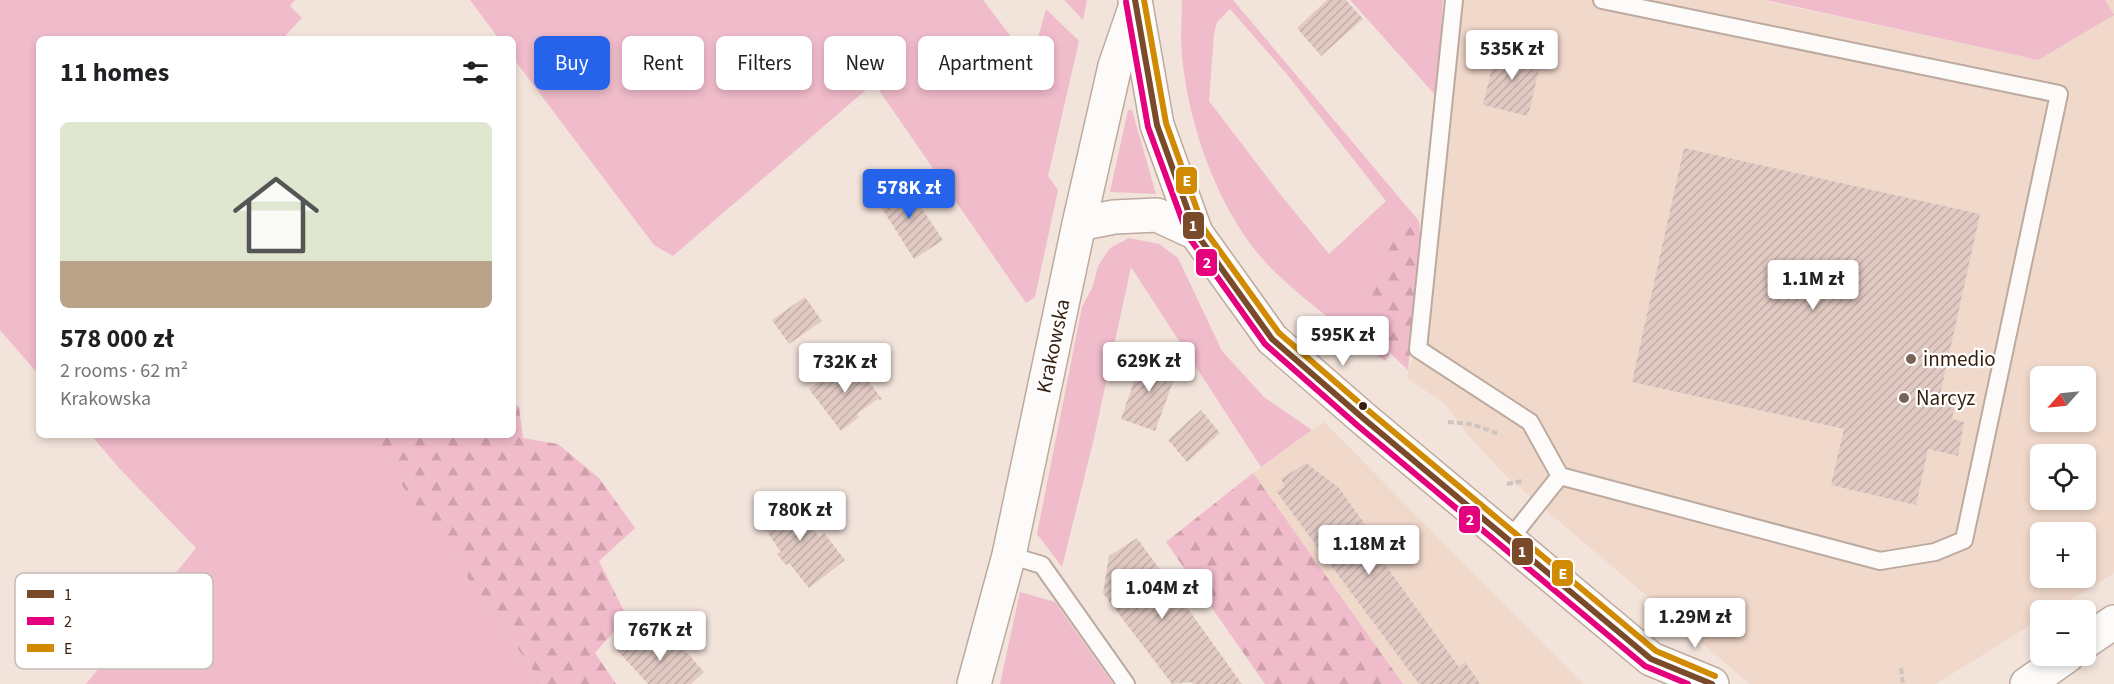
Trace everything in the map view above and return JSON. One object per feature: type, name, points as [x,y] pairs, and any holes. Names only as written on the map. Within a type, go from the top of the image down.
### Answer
[{"type":"main road","name":"Krakowska","points":[[974,684],[1009,555],[1078,224],[1115,66],[1135,4]]},
{"type":"main road","name":"Krakowska","points":[[1135,4],[1157,125],[1196,233],[1272,339],[1509,540],[1656,672],[1712,684]]},
{"type":"main road","points":[[1078,224],[1114,217],[1157,215],[1196,233]]},
{"type":"main road","points":[[2096,634],[2114,622]]},
{"type":"main road","points":[[2027,684],[2053,666]]},
{"type":"lane","points":[[1454,0],[1418,349],[1530,422],[1560,476],[1880,561],[1935,552],[1964,540],[2058,94],[1602,0]]},
{"type":"lane","points":[[1509,540],[1560,476]]},
{"type":"lane","points":[[1009,555],[1042,565],[1126,684]]},
{"type":"path","points":[[1448,422],[1472,424],[1502,435]]},
{"type":"path","points":[[1507,484],[1519,483],[1528,478]]},
{"type":"path","points":[[1900,668],[1903,684]]},
{"type":"shaded area","points":[[1460,0],[1761,0],[2038,60],[2113,15],[2105,0],[2114,0],[2114,573],[2096,584],[2096,522],[2030,522],[2030,588],[2090,588],[2070,600],[2030,600],[2030,625],[1936,684],[1750,684],[1506,476],[1468,435],[1444,403],[1408,379],[1408,370],[1428,322]]},
{"type":"shaded area","points":[[1324,422],[1583,684],[1403,684],[1253,473]]},
{"type":"green space","points":[[0,0],[295,0],[290,6],[302,18],[285,36],[36,36],[36,372],[0,330]]},
{"type":"green space","points":[[470,0],[983,0],[1010,36],[918,36],[918,90],[1054,90],[1054,36],[1038,36],[1046,9],[1079,41],[1048,176],[1058,190],[1035,297],[1026,303],[879,90],[906,90],[906,36],[824,36],[824,90],[866,90],[673,256],[654,245],[537,90],[610,90],[610,36],[534,36],[534,86],[516,62],[516,36],[497,36]]},
{"type":"green space","points":[[1064,0],[1087,0],[1083,20],[1066,2]]},
{"type":"green space","points":[[1182,0],[1233,0],[1419,221],[1403,212],[1380,278],[1374,338],[1390,354],[1385,361],[1314,306],[1274,271],[1254,249],[1221,195],[1208,165],[1189,102],[1181,41]],"holes":[[[1230,9],[1286,73],[1386,201],[1329,254],[1209,101],[1217,22]]]},
{"type":"green space","points":[[1350,0],[1443,0],[1437,97]]},
{"type":"green space","points":[[1765,0],[2105,0],[2114,15],[2038,60]]},
{"type":"green space","points":[[1128,110],[1132,110],[1156,194],[1110,192]]},
{"type":"green space","points":[[1403,211],[1419,221],[1421,250],[1408,370],[1374,338],[1364,317]]},
{"type":"green space","points":[[1129,238],[1159,244],[1178,258],[1222,351],[1264,397],[1312,430],[1261,467],[1131,267],[1094,438],[1062,567],[1037,534],[1082,307],[1093,286],[1098,266],[1110,248]]},
{"type":"green space","points":[[516,404],[519,407],[523,438],[558,444],[599,478],[635,528],[599,561],[627,617],[595,653],[616,684],[543,684],[368,438],[516,438]]},
{"type":"green space","points":[[94,438],[370,438],[543,684],[86,684],[98,669],[213,669],[213,573],[176,573],[196,548],[119,468]]},
{"type":"green space","points":[[1253,473],[1403,684],[1265,684],[1166,542]]},
{"type":"green space","points":[[1020,592],[1055,602],[1113,684],[1000,684]]},
{"type":"building","points":[[1327,0],[1346,0],[1363,19],[1321,56],[1297,28]]},
{"type":"building","points":[[1497,46],[1542,57],[1528,116],[1483,105]]},
{"type":"building","points":[[1684,148],[1980,214],[1940,395],[1956,398],[1952,419],[1964,422],[1958,456],[1928,449],[1916,505],[1831,485],[1844,429],[1632,382]]},
{"type":"building","points":[[895,182],[905,198],[912,194],[943,240],[914,259],[874,196]]},
{"type":"building","points":[[805,297],[822,321],[789,344],[772,320]]},
{"type":"building","points":[[1143,356],[1178,368],[1155,431],[1121,419]]},
{"type":"building","points":[[851,358],[882,399],[880,401],[879,398],[857,414],[859,417],[841,431],[809,389]]},
{"type":"building","points":[[1201,410],[1220,433],[1187,462],[1168,440]]},
{"type":"building","points":[[1306,463],[1339,488],[1379,544],[1369,552],[1384,563],[1459,667],[1465,662],[1480,684],[1419,684],[1276,491],[1285,487],[1281,479]]},
{"type":"building","points":[[786,494],[819,537],[824,533],[845,560],[809,588],[789,563],[786,565],[777,554],[781,552],[757,517]]},
{"type":"building","points":[[1137,538],[1242,684],[1193,684],[1191,682],[1172,684],[1103,593],[1109,556]]},
{"type":"building","points":[[635,632],[654,653],[672,636],[704,672],[691,684],[648,684],[616,649]]},
{"type":"transit line","name":"1","points":[[1135,0],[1157,125],[1196,233],[1272,339],[1651,659],[1712,684]]},
{"type":"transit line","name":"E","points":[[1144,0],[1166,123],[1204,229],[1279,333],[1656,651],[1715,676]]},
{"type":"transit line","name":"2","points":[[1126,2],[1148,127],[1188,236],[1265,344],[1358,426],[1645,666],[1688,684]]},
{"type":"place","name":"inmedio","points":[[1911,359]]},
{"type":"place","name":"Narcyz","points":[[1904,398]]}]
